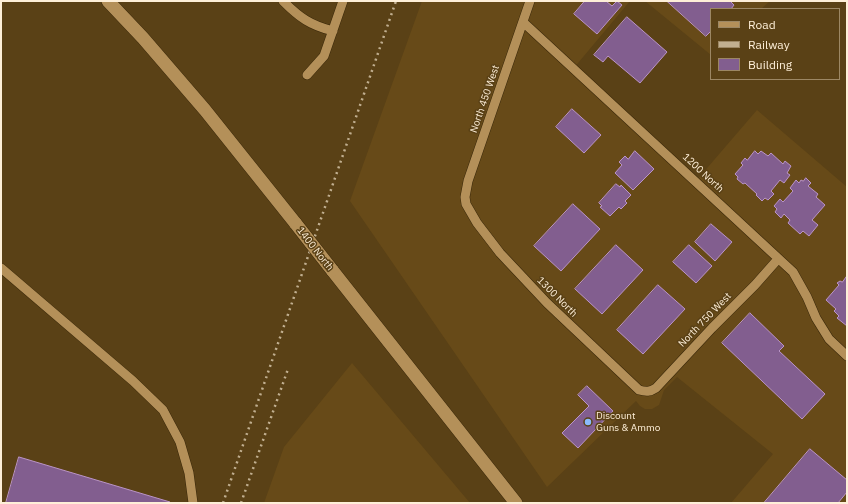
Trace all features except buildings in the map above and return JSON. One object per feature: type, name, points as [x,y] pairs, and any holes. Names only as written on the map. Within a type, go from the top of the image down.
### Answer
[{"type":"main road","name":"1400 North","points":[[108,1],[210,115],[516,503]]},
{"type":"street","points":[[283,1],[304,20],[332,31]]},
{"type":"street","points":[[307,75],[324,56],[343,1]]},
{"type":"street","name":"North 450 West","points":[[466,204],[465,197],[468,181],[530,1]]},
{"type":"street","name":"1200 North","points":[[523,22],[793,272],[808,297],[816,318],[830,339],[847,356]]},
{"type":"street","name":"1300 North","points":[[466,204],[477,223],[499,252],[547,303],[633,386],[638,390],[645,392]]},
{"type":"street","name":"North 750 West","points":[[645,392],[656,388],[778,259]]},
{"type":"street","points":[[1,268],[133,381],[163,410],[180,442],[189,473],[193,503]]},
{"type":"shaded area","points":[[422,1],[630,1],[573,69],[696,181],[757,110],[847,187],[847,503],[731,503],[773,454],[677,377],[664,390],[659,405],[652,409],[645,409],[636,401],[547,487],[350,201]]},
{"type":"shaded area","points":[[645,1],[770,1],[762,8],[710,8],[710,54]]},
{"type":"shaded area","points":[[352,363],[470,503],[264,503],[284,447]]},
{"type":"railway","points":[[223,503],[396,1]]},
{"type":"railway","points":[[241,503],[288,369]]},
{"type":"place","name":"Discount Guns & Ammo","points":[[588,422]]}]
